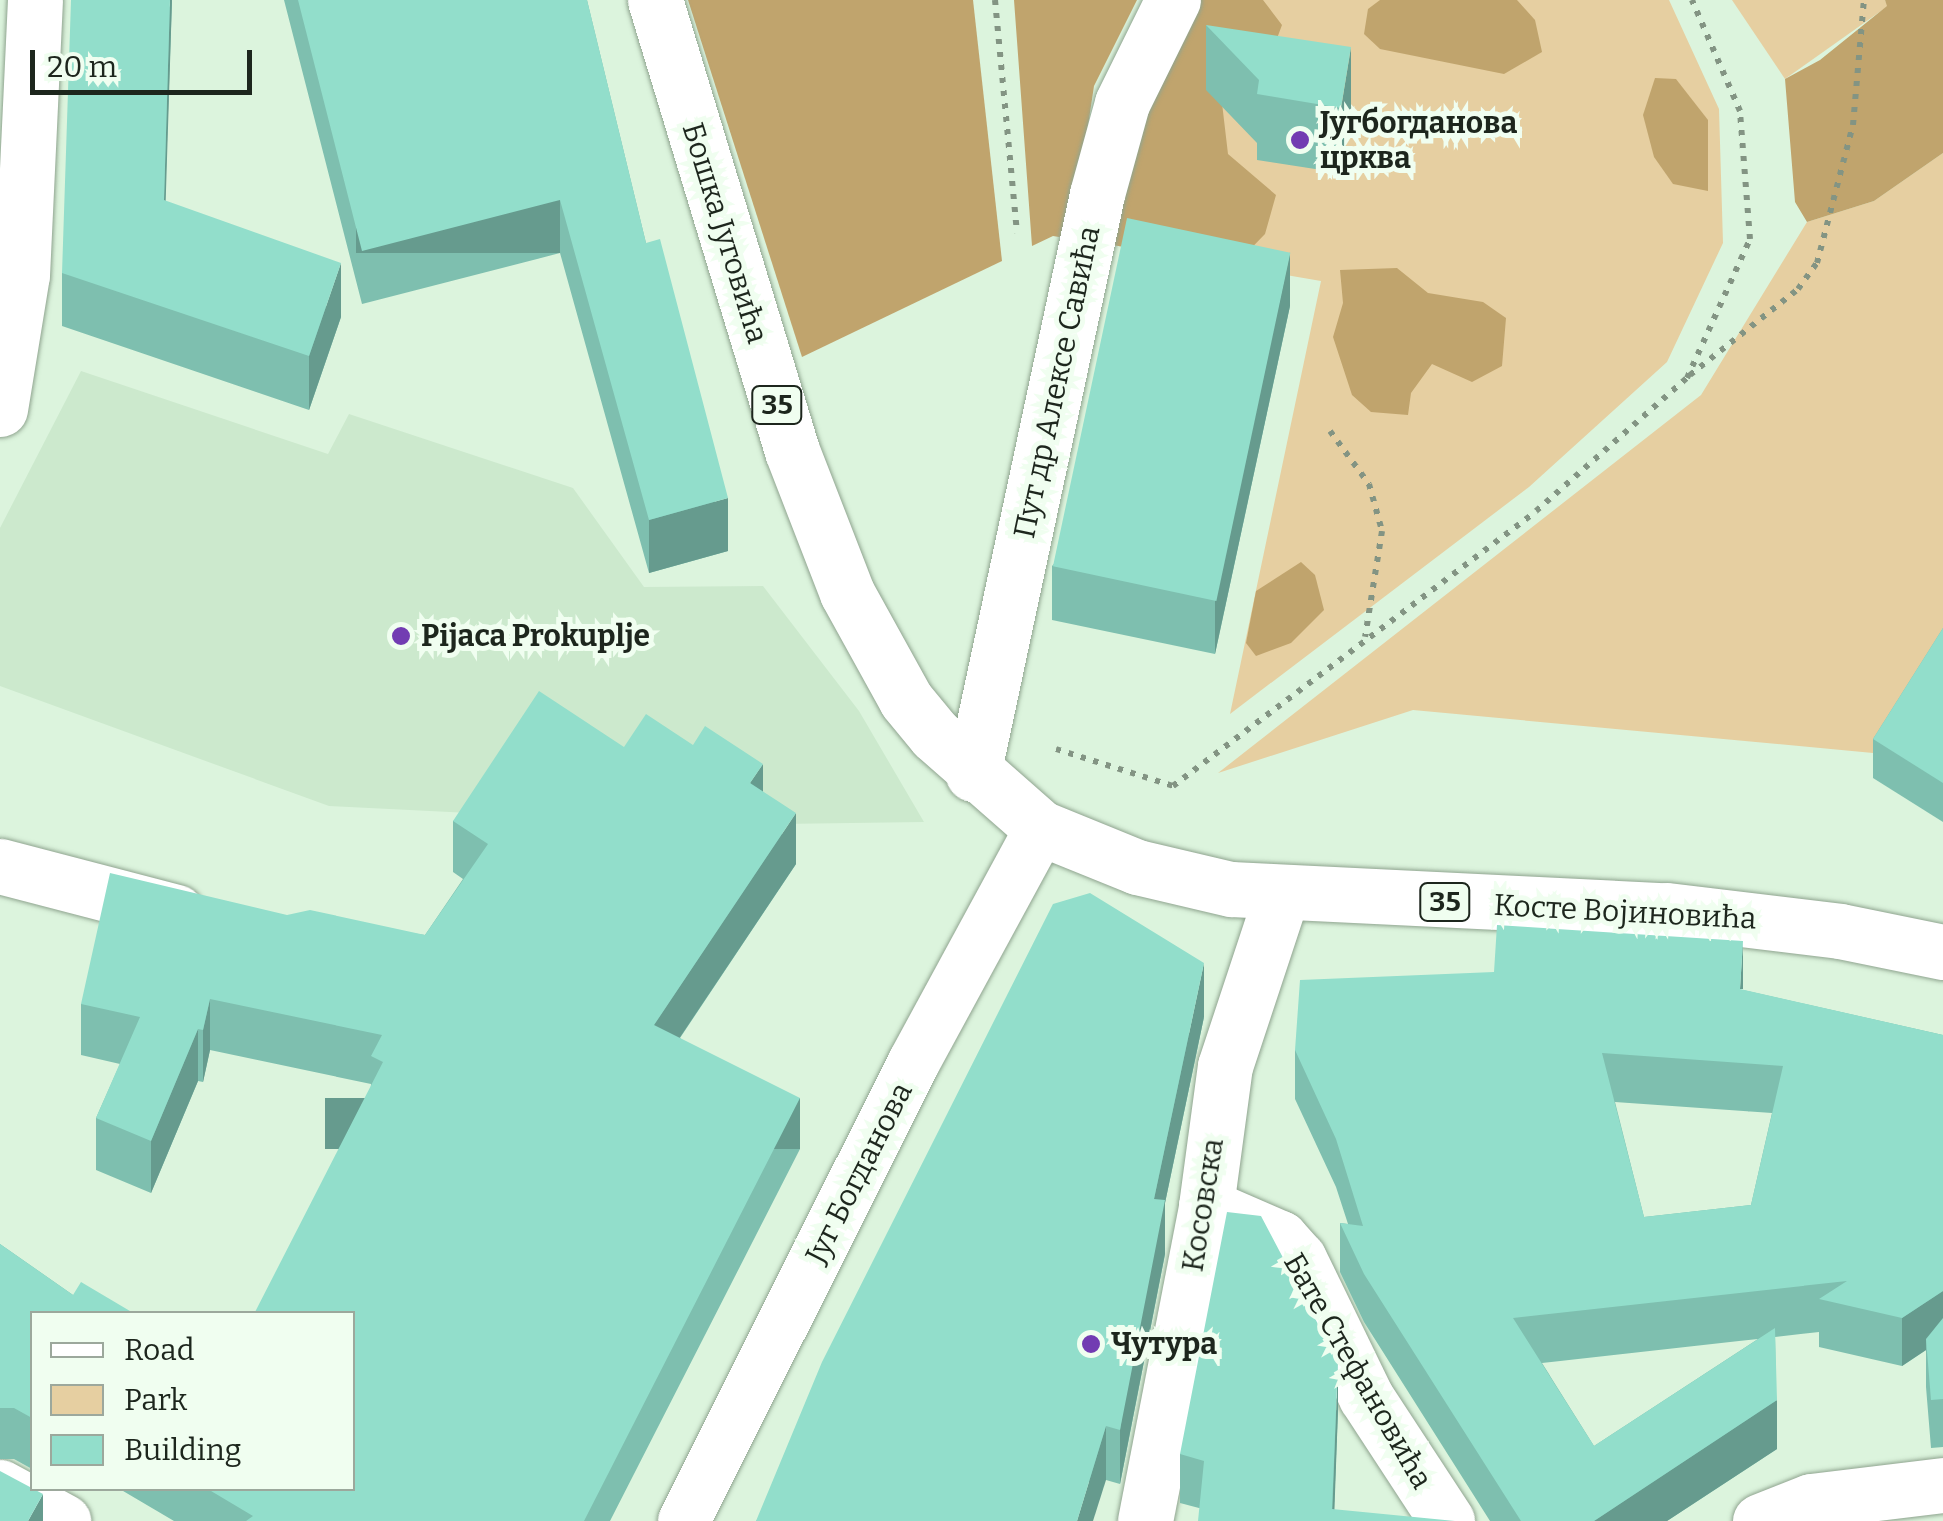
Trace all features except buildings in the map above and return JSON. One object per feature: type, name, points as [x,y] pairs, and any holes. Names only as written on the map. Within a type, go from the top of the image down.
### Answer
[{"type":"street","points":[[0,409],[22,275],[36,0]]},
{"type":"street","name":"Бошка Југовића","points":[[655,0],[766,368],[826,544],[906,700],[973,774]]},
{"type":"street","name":"Пут др Алексе Савића","points":[[973,774],[1097,194],[1122,103],[1173,0]]},
{"type":"street","name":"Косте Војиновића","points":[[973,774],[1041,828],[1137,867],[1282,894],[1702,913],[1943,952]]},
{"type":"street","name":"Југ Богданова","points":[[684,1521],[914,1062],[1041,828]]},
{"type":"street","points":[[0,866],[236,924]]},
{"type":"street","name":"Косовска","points":[[1145,1521],[1206,1206],[1225,1066],[1282,894]]},
{"type":"street","name":"Бате Стефановића","points":[[1206,1206],[1280,1238],[1299,1259],[1366,1397],[1447,1521]]},
{"type":"street","points":[[1760,1521],[1811,1501],[1943,1485]]},
{"type":"street","points":[[0,1487],[63,1521]]},
{"type":"path","points":[[1687,378],[1750,238],[1740,112],[1692,0]]},
{"type":"path","points":[[984,722],[1173,786],[1536,511],[1687,378],[1798,289],[1817,263],[1853,125],[1864,0]]},
{"type":"path","points":[[1330,431],[1369,484],[1382,531],[1366,637]]},
{"type":"shaded area","points":[[688,0],[973,0],[1002,261],[802,357]]},
{"type":"shaded area","points":[[1014,0],[1137,0],[1094,86],[1071,239],[1053,236],[1032,246]]},
{"type":"shaded area","points":[[1193,0],[1263,0],[1282,25],[1266,68],[1220,86],[1228,154],[1276,195],[1265,234],[1234,266],[1107,244],[1114,194]]},
{"type":"shaded area","points":[[1380,0],[1517,0],[1535,20],[1542,52],[1504,74],[1380,49],[1364,34],[1368,9]]},
{"type":"shaded area","points":[[1885,0],[1943,0],[1943,153],[1874,201],[1807,222],[1795,202],[1785,79],[1820,60],[1887,6]]},
{"type":"shaded area","points":[[1655,78],[1676,79],[1708,120],[1708,191],[1673,184],[1654,157],[1643,115]]},
{"type":"shaded area","points":[[1397,268],[1428,293],[1483,302],[1506,318],[1502,366],[1472,382],[1432,364],[1411,393],[1408,415],[1371,412],[1352,395],[1333,337],[1343,303],[1340,270]]},
{"type":"shaded area","name":"Pijaca Prokuplje","points":[[81,371],[328,454],[349,414],[573,488],[644,587],[763,586],[859,711],[924,822],[715,825],[329,806],[0,686],[0,528]]},
{"type":"shaded area","points":[[1301,562],[1315,575],[1324,610],[1291,643],[1256,656],[1246,643],[1256,591]]},
{"type":"green space","points":[[1193,0],[1669,0],[1719,109],[1723,243],[1667,362],[1529,487],[1230,714],[1321,281],[1107,244]]},
{"type":"green space","points":[[1732,0],[1885,0],[1888,6],[1785,79]]},
{"type":"green space","points":[[1943,153],[1943,651],[1873,753],[1413,710],[1218,773],[1701,395],[1807,222],[1874,201]]},
{"type":"place","name":"Југбогданова црква","points":[[1300,140]]},
{"type":"place","name":"Pijaca Prokuplje","points":[[401,636]]},
{"type":"place","name":"Чутура","points":[[1091,1344]]}]
